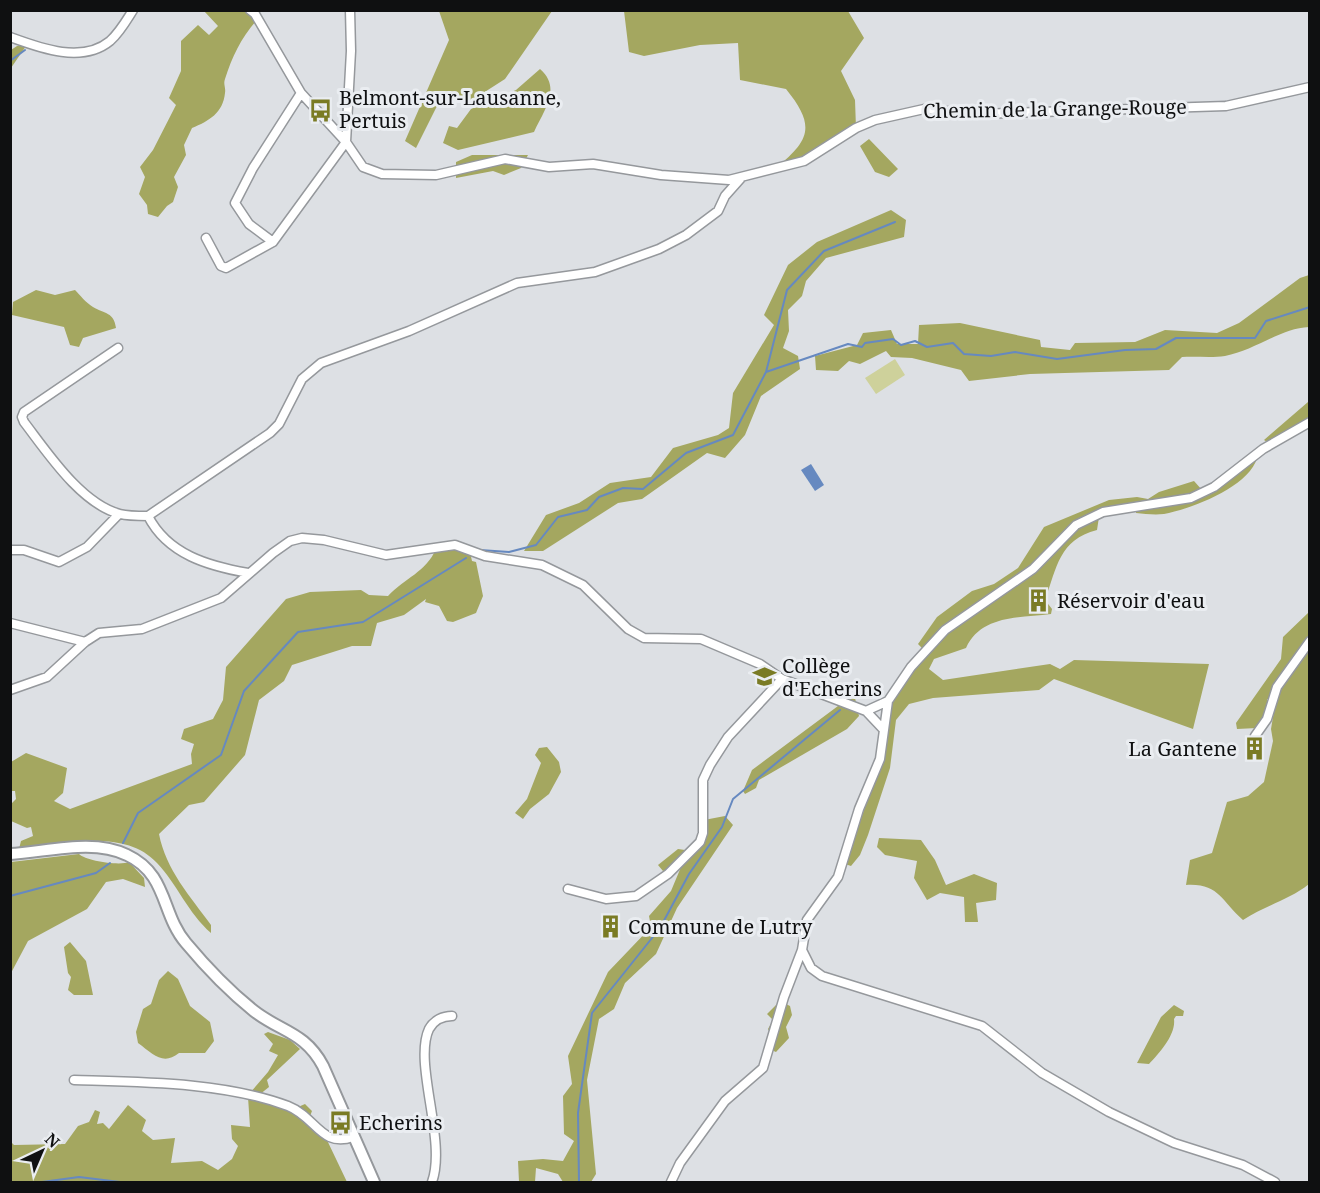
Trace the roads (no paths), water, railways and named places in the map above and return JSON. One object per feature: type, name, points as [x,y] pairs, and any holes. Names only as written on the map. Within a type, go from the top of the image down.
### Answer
[{"type":"street","points":[[10,37],[54,52],[74,52],[100,47],[118,32],[133,10]]},
{"type":"street","points":[[250,10],[255,14],[301,93],[346,142]]},
{"type":"street","points":[[206,238],[221,266],[226,268],[273,242],[346,142],[351,51],[350,10]]},
{"type":"street","name":"Chemin de la Grange-Rouge","points":[[346,142],[363,167],[382,174],[436,175],[505,159],[549,167],[611,166],[661,175],[717,180],[741,178],[804,161],[856,128],[875,120],[924,109],[978,114],[1226,106],[1310,87]]},
{"type":"street","points":[[273,242],[249,224],[235,203],[253,168],[301,93]]},
{"type":"street","points":[[118,348],[22,417],[70,480],[89,497],[119,514],[148,516],[270,433],[279,424],[302,379],[321,363],[408,331],[517,283],[595,272],[659,249],[686,235],[718,211],[725,196],[741,178]]},
{"type":"street","points":[[717,180],[725,196]]},
{"type":"street","points":[[671,1182],[680,1163],[725,1101],[763,1068],[784,997],[802,950],[807,920],[838,877],[859,809],[880,759],[888,701],[911,667],[945,630],[1033,569],[1076,525],[1103,513],[1191,498],[1214,487],[1285,435],[1310,422]]},
{"type":"street","points":[[10,550],[24,550],[58,562],[87,547],[119,514]]},
{"type":"street","points":[[148,516],[154,528],[169,543],[190,557],[207,564],[249,573]]},
{"type":"street","points":[[10,690],[47,677],[85,642],[99,633],[142,629],[231,592],[249,573],[281,547],[302,538],[324,540],[386,555],[455,545],[485,556],[519,560],[561,573],[583,585],[628,629],[644,638],[701,639],[753,661],[782,679],[866,711],[883,729]]},
{"type":"street","points":[[10,623],[85,642]]},
{"type":"street","points":[[1255,736],[1267,719],[1277,687],[1310,641]]},
{"type":"street","points":[[568,889],[606,899],[636,896],[668,874],[700,842],[703,833],[703,780],[710,765],[728,736],[782,679]]},
{"type":"street","points":[[866,711],[888,701]]},
{"type":"street","points":[[10,854],[108,848],[124,853],[144,865],[162,890],[172,921],[188,945],[241,1000],[257,1013],[296,1033],[314,1050],[374,1182]]},
{"type":"street","points":[[802,950],[811,968],[822,976],[982,1026],[1042,1073],[1109,1112],[1174,1143],[1243,1165],[1275,1182]]},
{"type":"street","points":[[432,1182],[435,1159],[425,1064],[427,1043],[429,1029],[443,1016],[452,1016]]},
{"type":"street","points":[[74,1080],[144,1082],[252,1096],[303,1113],[331,1140],[353,1137]]},
{"type":"water","points":[[811,464],[824,485],[815,491],[801,470]]},
{"type":"waterway","points":[[10,61],[25,50]]},
{"type":"waterway","points":[[766,372],[787,290],[824,251],[895,222]]},
{"type":"waterway","points":[[480,550],[509,552],[536,545],[558,517],[587,510],[599,497],[623,488],[643,489],[686,453],[733,435],[766,372],[848,344],[862,347],[865,343],[893,339],[901,345],[915,341],[927,347],[953,343],[964,354],[991,356],[1015,352],[1057,359],[1125,350],[1156,349],[1176,338],[1255,338],[1266,321],[1310,307]]},
{"type":"waterway","points":[[123,843],[138,813],[221,755],[244,691],[298,632],[363,622],[466,558]]},
{"type":"waterway","points":[[579,1182],[578,1113],[592,1013],[660,928],[689,874],[722,827],[733,799],[840,710]]},
{"type":"waterway","points":[[10,896],[96,873],[110,863]]},
{"type":"waterway","points":[[42,1182],[79,1177],[120,1182]]},
{"type":"place","name":"Belmont-sur-Lausanne, Pertuis","points":[[321,110]]},
{"type":"place","name":"Réservoir d'eau","points":[[1039,601]]},
{"type":"place","name":"Collège d'Echerins","points":[[764,677]]},
{"type":"place","name":"La Gantene","points":[[1255,749]]},
{"type":"place","name":"Commune de Lutry","points":[[610,927]]},
{"type":"place","name":"Echerins","points":[[341,1123]]}]
